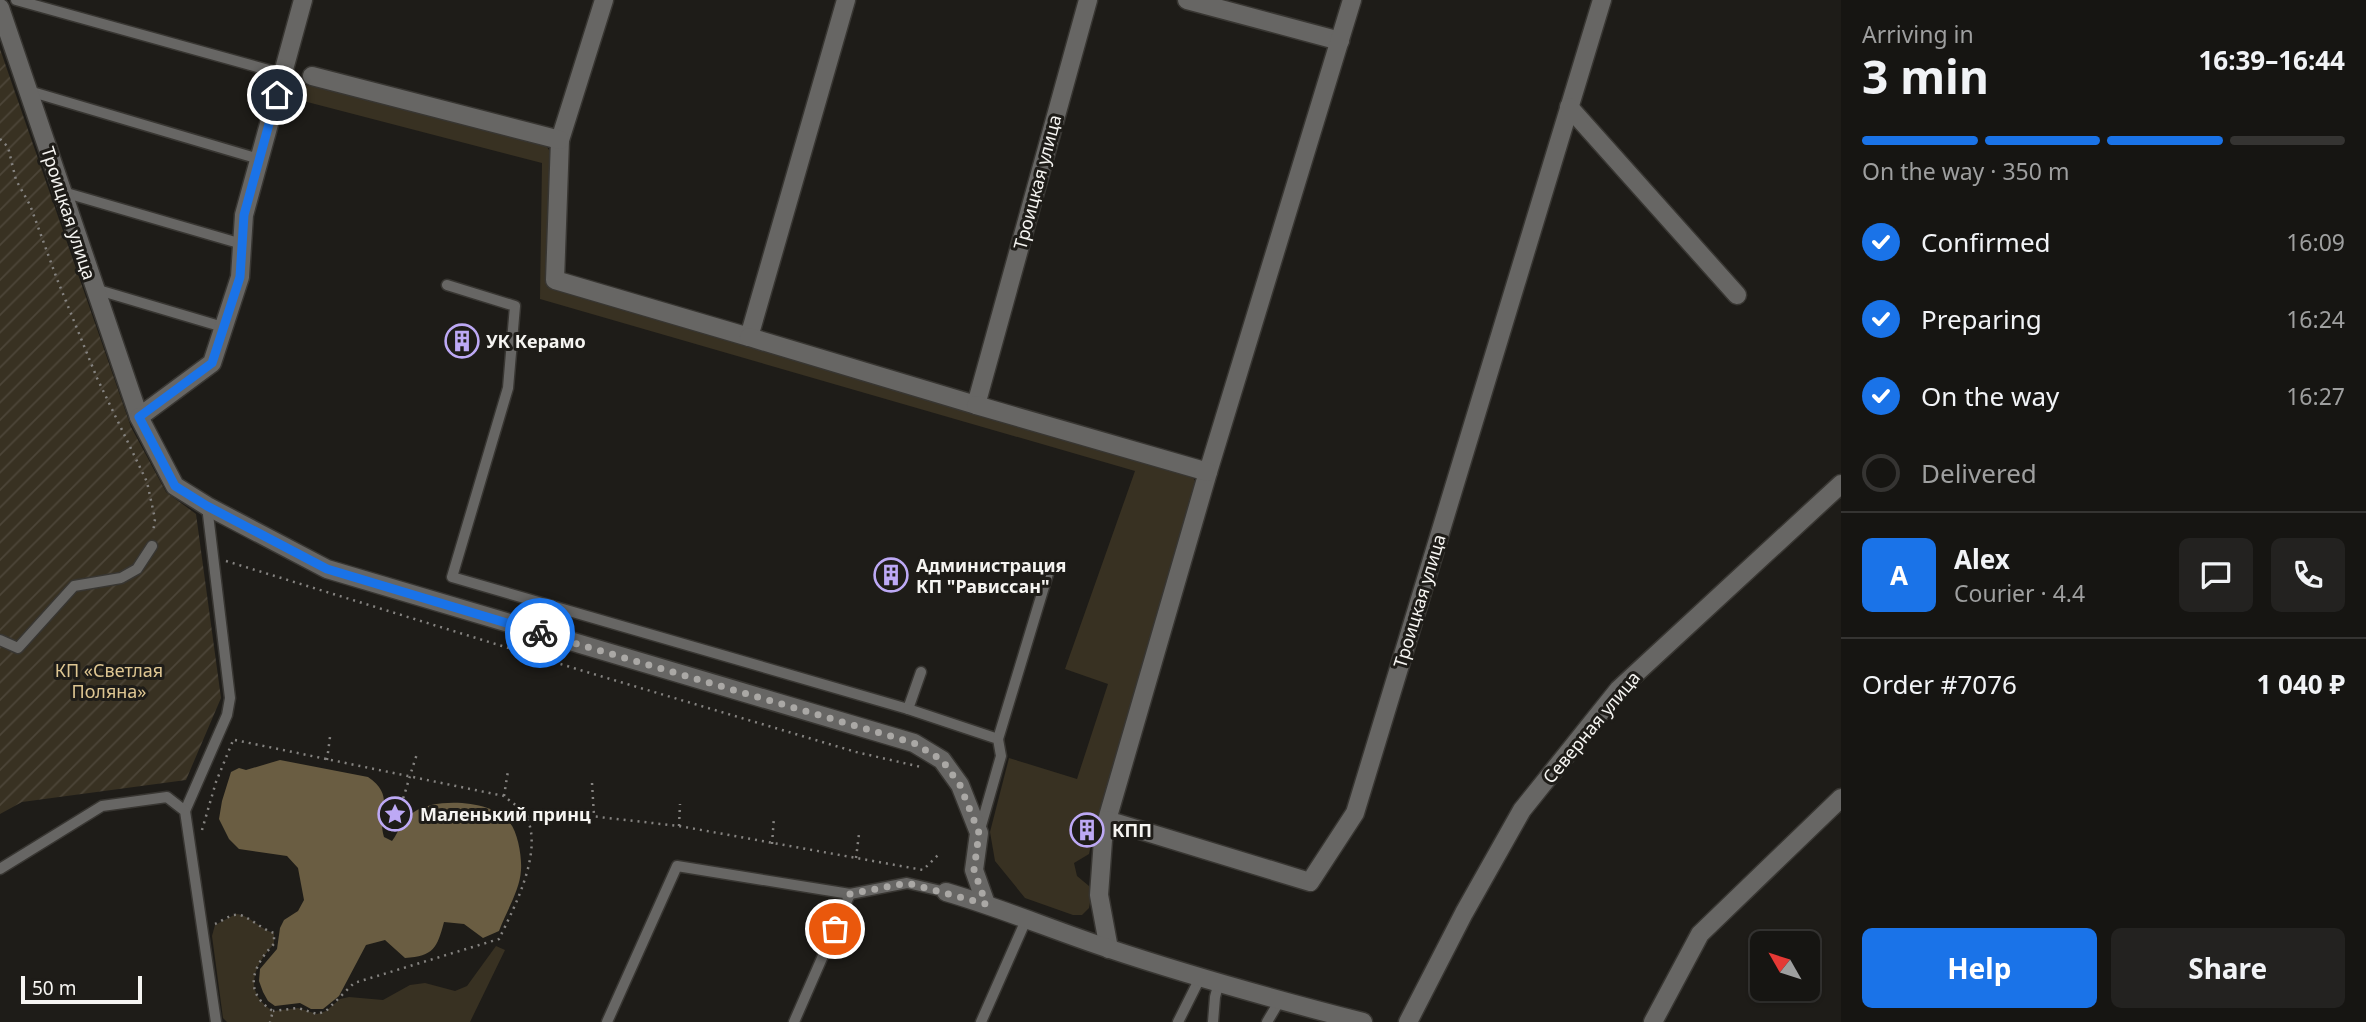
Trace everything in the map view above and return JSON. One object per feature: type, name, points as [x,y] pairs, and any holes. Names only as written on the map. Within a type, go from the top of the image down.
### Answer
[{"type":"street","points":[[139,417],[212,363],[240,277],[244,215],[303,0]]},
{"type":"street","points":[[604,0],[560,140],[555,280],[1208,472]]},
{"type":"street","points":[[749,337],[846,0]]},
{"type":"street","name":"Троицкая улица","points":[[976,405],[1087,0]]},
{"type":"street","points":[[1187,0],[1340,41]]},
{"type":"street","points":[[1109,948],[1099,895],[1107,820],[1208,472],[1352,0]]},
{"type":"street","name":"Троицкая улица","points":[[1107,820],[1310,882],[1355,813],[1602,0]]},
{"type":"street","name":"Троицкая улица","points":[[0,8],[139,417],[175,486],[207,506],[327,569],[914,743],[942,760],[960,785],[979,833]]},
{"type":"street","points":[[312,76],[560,140]]},
{"type":"street","points":[[1569,107],[1737,295]]},
{"type":"street","name":"Северная улица","points":[[1408,1022],[1464,913],[1522,810],[1619,689],[1841,484]]},
{"type":"street","points":[[1653,1022],[1700,934],[1841,798]]},
{"type":"street","points":[[979,833],[974,870],[986,904]]},
{"type":"street","points":[[946,892],[1109,948],[1363,1022]]},
{"type":"lane","points":[[16,0],[283,74]]},
{"type":"lane","points":[[29,91],[259,159]]},
{"type":"lane","points":[[63,192],[242,244]]},
{"type":"lane","points":[[447,285],[515,306],[508,388],[452,576],[908,709],[998,739]]},
{"type":"lane","points":[[94,289],[223,327]]},
{"type":"lane","points":[[207,506],[230,698],[227,715],[185,811],[216,1022]]},
{"type":"lane","points":[[0,640],[18,648],[74,586],[121,578],[137,569],[152,545]]},
{"type":"lane","points":[[979,833],[1001,756],[998,739],[1050,567]]},
{"type":"lane","points":[[908,709],[921,672]]},
{"type":"lane","points":[[0,869],[102,806],[167,796],[185,811]]},
{"type":"lane","points":[[607,1022],[677,866],[850,894],[907,883],[946,892]]},
{"type":"lane","points":[[794,1022],[850,894]]},
{"type":"lane","points":[[981,1022],[1027,920]]},
{"type":"lane","points":[[1178,1022],[1201,976]]},
{"type":"lane","points":[[1213,1022],[1219,982]]},
{"type":"lane","points":[[1267,1022],[1280,1000]]},
{"type":"lane","points":[[1184,1010],[1189,1022]]},
{"type":"path","points":[[0,139],[8,146],[16,180],[30,205],[93,366],[147,482],[155,519],[152,545]]},
{"type":"path","points":[[213,557],[401,617],[856,752],[931,770]]},
{"type":"path","points":[[202,829],[216,782],[235,740],[227,715]]},
{"type":"path","points":[[327,760],[330,737]]},
{"type":"path","points":[[215,925],[236,914],[244,915],[263,930],[274,933],[274,944],[260,962],[254,979],[259,999],[273,1011],[298,1008],[317,1014],[326,1011],[354,983],[499,939],[524,887],[532,838],[527,817],[504,796],[235,740]]},
{"type":"path","points":[[391,831],[401,810],[417,754]]},
{"type":"path","points":[[504,796],[508,771]]},
{"type":"path","points":[[592,783],[594,817]]},
{"type":"path","points":[[679,826],[680,804]]},
{"type":"path","points":[[527,817],[546,811],[679,826],[923,870],[939,854]]},
{"type":"path","points":[[772,844],[774,817]]},
{"type":"path","points":[[856,858],[859,834]]},
{"type":"path","points":[[270,1022],[273,1011]]},
{"type":"green space","name":"КП «Светлая Поляна»","points":[[0,49],[131,427],[166,492],[196,514],[221,698],[186,780],[22,802],[0,814]]},
{"type":"green space","points":[[293,82],[543,141],[553,156],[547,287],[1192,475],[1197,485],[1097,826],[1083,820],[1077,834],[1092,840],[1089,854],[1074,863],[1077,876],[1089,886],[1091,897],[1089,908],[1082,915],[1073,915],[1025,898],[995,861],[990,832],[1009,758],[1077,779],[1108,684],[1065,669],[1135,471],[540,299],[542,163],[288,97]]},
{"type":"green space","points":[[236,914],[274,933],[274,944],[261,961],[254,978],[257,995],[263,1004],[273,1011],[298,1008],[317,1014],[326,1011],[340,999],[349,997],[383,1000],[410,985],[425,983],[455,991],[467,986],[496,946],[505,950],[470,1022],[227,1022],[223,1018],[212,936],[215,925]]},
{"type":"shaded area","points":[[280,760],[368,777],[382,791],[382,828],[384,837],[392,841],[410,815],[436,804],[478,805],[502,815],[515,833],[521,870],[515,893],[499,931],[483,938],[464,924],[444,922],[433,949],[422,955],[405,958],[385,940],[366,945],[339,996],[323,1009],[311,1009],[300,1003],[275,1006],[268,1001],[259,981],[260,969],[277,949],[284,920],[298,911],[304,900],[298,868],[287,856],[239,849],[229,839],[219,819],[231,772]]},
{"type":"way so far","points":[[540,633],[856,724],[914,743],[942,760],[960,785],[979,833],[974,870],[986,904],[907,883],[850,894],[835,929]]},
{"type":"place","name":"УК Керамо","points":[[462,341]]},
{"type":"place","name":"Администрация КП \"Рависсан\"","points":[[891,575]]},
{"type":"place","name":"Маленький принц","points":[[395,814]]},
{"type":"place","name":"КПП","points":[[1087,830]]},
{"type":"route","points":[[277,95],[244,215],[240,277],[212,363],[139,417],[175,486],[207,506],[327,569],[540,633]]}]
